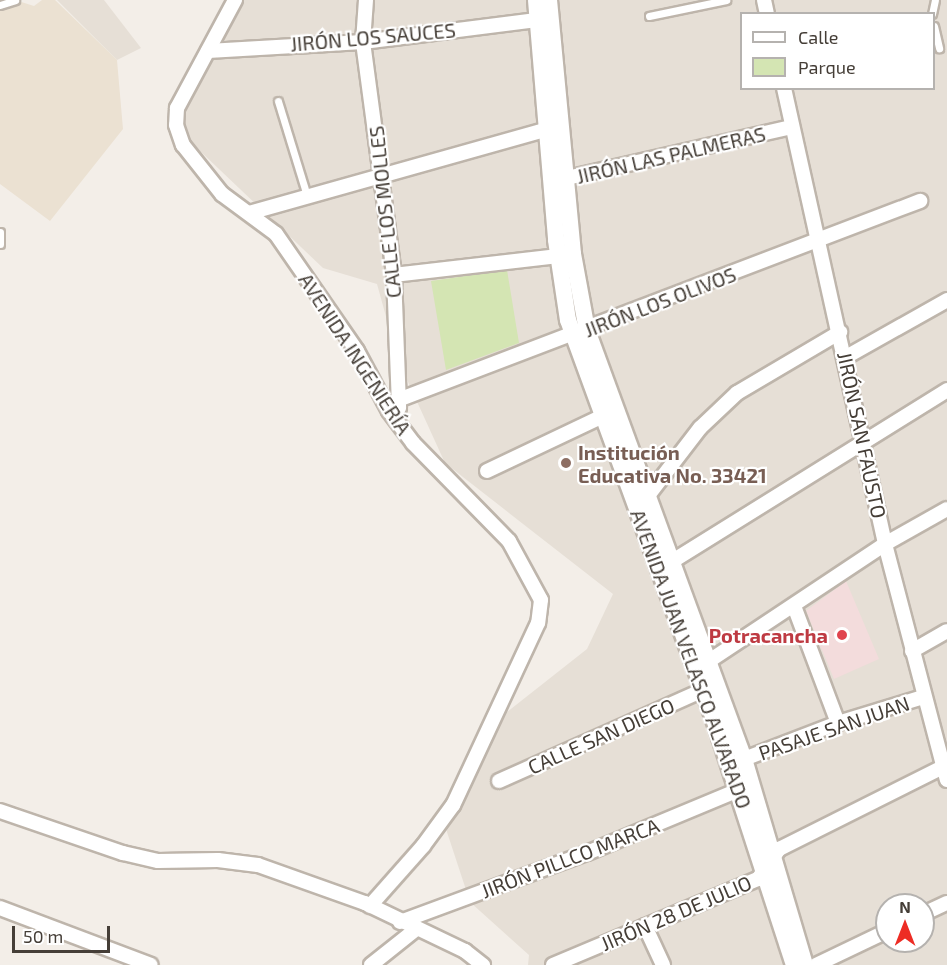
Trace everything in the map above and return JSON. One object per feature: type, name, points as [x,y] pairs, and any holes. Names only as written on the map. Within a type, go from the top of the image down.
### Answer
[{"type":"street","name":"AVENIDA INGENIERÍA","points":[[235,0],[177,108],[176,125],[183,145],[222,194],[276,234],[357,351],[399,425],[413,443],[509,541],[541,600],[538,623],[453,805],[423,846],[370,906]]},
{"type":"street","name":"CALLE LOS MOLLES","points":[[366,0],[363,42],[394,275],[399,425]]},
{"type":"street","name":"AVENIDA JUAN VELASCO ALVARADO","points":[[536,0],[545,130],[557,180],[578,295],[580,332],[647,497],[665,566]]},
{"type":"street","name":"AVENIDA JUAN VELASCO ALVARADO","points":[[549,0],[558,256],[603,417],[665,566],[702,667],[744,759],[794,965]]},
{"type":"street","name":"JIRÓN LOS SAUCES","points":[[208,51],[363,42],[537,20]]},
{"type":"street","name":"JIRÓN SAN FAUSTO","points":[[784,90],[846,357],[885,544],[923,697],[946,771]]},
{"type":"street","name":"JIRÓN LAS PALMERAS","points":[[557,180],[792,127]]},
{"type":"street","points":[[249,213],[545,130]]},
{"type":"street","name":"JIRÓN LOS OLIVOS","points":[[398,400],[818,242],[920,201]]},
{"type":"street","points":[[394,275],[558,256]]},
{"type":"street","points":[[846,357],[947,300]]},
{"type":"street","points":[[647,497],[700,428],[737,393],[840,332]]},
{"type":"street","points":[[665,566],[947,390]]},
{"type":"street","points":[[487,471],[603,417]]},
{"type":"street","points":[[702,667],[885,544],[947,509]]},
{"type":"street","points":[[794,606],[838,723]]},
{"type":"street","points":[[912,651],[947,631]]},
{"type":"street","name":"AVENIDA JUAN VELASCO ALVARADO","points":[[702,667],[703,690],[738,790],[770,863],[806,965]]},
{"type":"street","name":"CALLE SAN DIEGO","points":[[500,781],[703,690]]},
{"type":"street","name":"PASAJE SAN JUAN","points":[[744,759],[838,723],[923,697]]},
{"type":"street","name":"JIRÓN 28 DE JULIO","points":[[553,965],[758,879],[779,849],[946,771]]},
{"type":"street","name":"JIRÓN PILLCO MARCA","points":[[400,922],[587,853],[738,790]]},
{"type":"street","points":[[0,811],[123,853],[158,861],[218,860],[258,865],[370,906],[415,930],[465,951],[483,965]]},
{"type":"street","points":[[0,908],[151,965]]},
{"type":"street","points":[[645,926],[663,965]]},
{"type":"street","points":[[370,965],[405,942],[415,930]]},
{"type":"street","points":[[816,965],[875,937]]},
{"type":"lane","points":[[0,5],[15,0]]},
{"type":"lane","points":[[649,16],[726,0]]},
{"type":"lane","points":[[935,33],[939,48]]},
{"type":"lane","points":[[278,101],[307,196]]},
{"type":"lane","points":[[0,232],[0,244]]},
{"type":"shaded area","points":[[15,0],[34,6],[42,0],[55,0],[117,60],[123,129],[50,221],[0,184],[0,7]]},
{"type":"shaded area","points":[[57,0],[104,0],[141,48],[117,60]]},
{"type":"shaded area","points":[[225,0],[947,0],[947,965],[528,965],[529,955],[470,902],[445,826],[484,730],[587,649],[613,594],[445,463],[398,360],[377,284],[323,268],[179,131],[193,66]]},
{"type":"shaded area","name":"Potracancha","points":[[846,581],[879,659],[834,679],[806,611]]},
{"type":"green space","points":[[507,270],[519,343],[446,370],[431,281]]},
{"type":"place","name":"Institución Educativa No. 33421","points":[[566,463]]},
{"type":"place","name":"Potracancha","points":[[842,635]]}]
